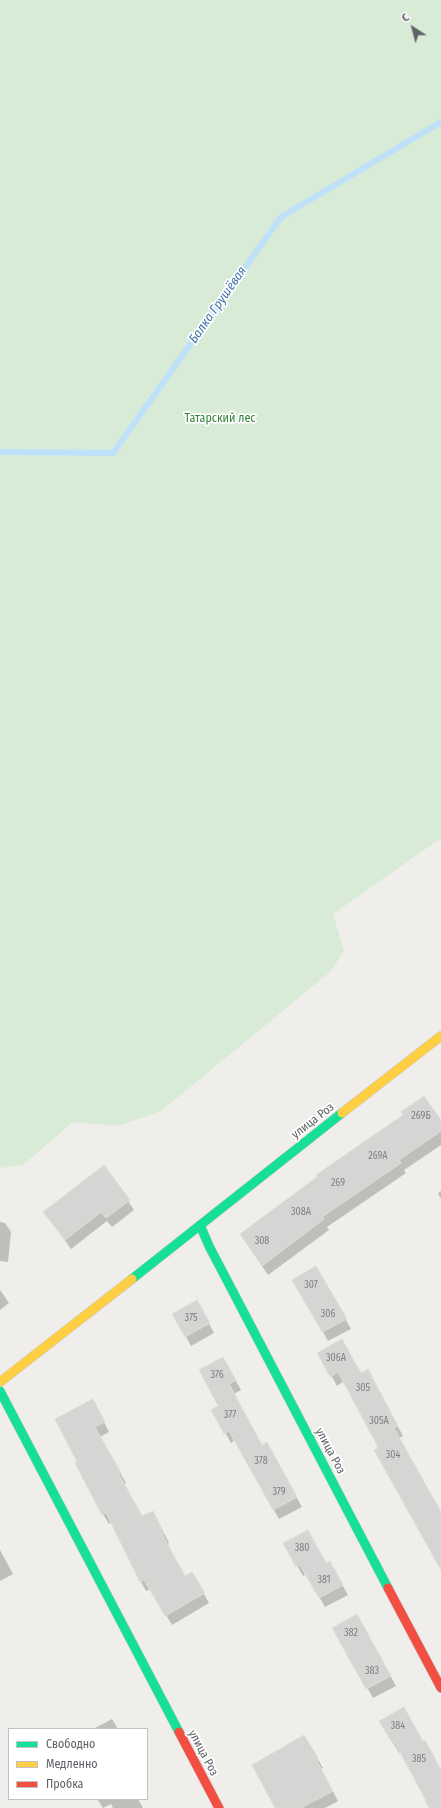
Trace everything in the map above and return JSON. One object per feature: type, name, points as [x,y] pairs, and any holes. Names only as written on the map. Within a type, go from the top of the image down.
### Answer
[{"type":"street","name":"улица Роз","points":[[0,1382],[441,1037]]},
{"type":"street","name":"улица Роз","points":[[200,1225],[209,1246],[441,1688]]},
{"type":"street","name":"улица Роз","points":[[0,1391],[219,1808]]},
{"type":"green space","name":"Татарский лес","points":[[0,0],[441,0],[441,838],[333,914],[344,951],[330,972],[161,1111],[118,1126],[73,1122],[23,1165],[0,1168]]},
{"type":"building","points":[[424,1096],[441,1120],[441,1131],[399,1160],[401,1163],[322,1217],[324,1219],[262,1266],[240,1234],[317,1177],[316,1175],[403,1115],[401,1112]]},
{"type":"building","points":[[104,1165],[130,1200],[106,1218],[101,1212],[65,1240],[43,1212]]},
{"type":"building","points":[[316,1266],[347,1319],[322,1332],[292,1280]]},
{"type":"building","points":[[197,1300],[210,1323],[185,1337],[172,1314]]},
{"type":"building","points":[[342,1339],[361,1373],[368,1369],[398,1426],[394,1428],[441,1512],[441,1570],[374,1450],[378,1447],[338,1372],[330,1377],[317,1353]]},
{"type":"building","points":[[223,1357],[236,1380],[229,1384],[262,1445],[267,1442],[297,1497],[273,1510],[229,1431],[224,1434],[211,1410],[218,1406],[199,1370]]},
{"type":"building","points":[[93,1399],[105,1422],[95,1427],[121,1473],[119,1474],[142,1516],[153,1511],[164,1533],[162,1534],[185,1576],[192,1572],[205,1593],[165,1616],[144,1580],[140,1582],[106,1513],[102,1515],[75,1463],[77,1462],[55,1419]]},
{"type":"building","points":[[308,1530],[326,1563],[330,1561],[343,1585],[319,1598],[300,1565],[296,1567],[283,1543]]},
{"type":"building","points":[[357,1614],[391,1676],[366,1689],[332,1628]]},
{"type":"building","points":[[404,1707],[423,1741],[425,1740],[441,1770],[441,1808],[430,1808],[395,1743],[393,1744],[379,1721]]},
{"type":"building","points":[[304,1735],[318,1758],[316,1759],[333,1791],[301,1808],[275,1808],[252,1765]]},
{"type":"waterway","name":"Балка Грушёвая","points":[[0,452],[113,453],[281,217],[441,122]]},
{"type":"traffic: fast","points":[[132,1279],[342,1113]]},
{"type":"traffic: fast","points":[[200,1225],[209,1246],[388,1588]]},
{"type":"traffic: fast","points":[[0,1391],[179,1732]]},
{"type":"traffic: slow","points":[[342,1113],[441,1036]]},
{"type":"traffic: slow","points":[[0,1382],[132,1279]]},
{"type":"traffic: jam","points":[[388,1588],[441,1688]]},
{"type":"traffic: jam","points":[[179,1732],[219,1808]]}]
